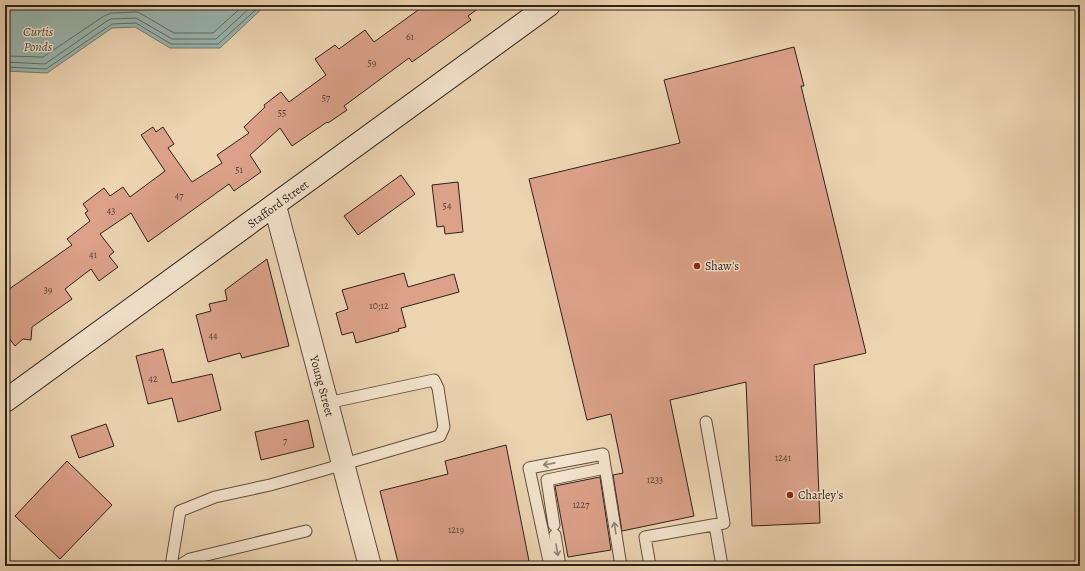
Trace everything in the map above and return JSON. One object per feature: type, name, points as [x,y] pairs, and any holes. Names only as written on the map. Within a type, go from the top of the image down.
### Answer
[{"type":"main road","name":"Stafford Street","points":[[5,401],[275,206],[549,5]]},
{"type":"main road","name":"Young Street","points":[[275,206],[370,566]]},
{"type":"lane","points":[[171,566],[180,511],[215,497],[270,485],[440,436],[444,427],[438,388],[434,380],[327,403]]},
{"type":"lane","points":[[650,566],[645,537],[724,523],[706,422]]},
{"type":"lane","points":[[550,566],[529,468],[603,454],[621,566]]},
{"type":"lane","points":[[560,566],[547,480],[605,468]]},
{"type":"lane","points":[[715,525],[722,566]]},
{"type":"lane","points":[[179,566],[190,559],[306,531]]},
{"type":"water","name":"Curtis Ponds","points":[[5,5],[266,5],[220,48],[170,48],[135,27],[112,28],[47,73],[5,71]]},
{"type":"building","points":[[425,5],[483,5],[468,16],[471,20],[412,62],[409,58],[344,106],[347,110],[292,146],[280,128],[250,155],[261,172],[234,191],[229,184],[148,242],[131,213],[100,234],[114,252],[109,256],[118,267],[99,281],[91,269],[65,289],[72,299],[32,327],[31,340],[23,339],[15,346],[5,333],[5,292],[72,245],[67,239],[90,221],[85,213],[88,211],[83,204],[104,188],[110,196],[123,187],[130,197],[165,171],[141,135],[153,127],[156,132],[163,127],[174,144],[168,148],[192,182],[222,163],[217,155],[249,133],[244,127],[265,107],[264,105],[281,92],[289,102],[326,75],[315,59],[335,45],[339,49],[365,30],[374,42]]},
{"type":"building","name":"Shaw's","points":[[794,47],[804,86],[801,86],[866,353],[814,365],[820,523],[752,526],[746,382],[670,400],[694,516],[622,531],[613,475],[623,473],[611,414],[587,420],[529,179],[680,143],[664,80]]},
{"type":"building","points":[[401,175],[415,194],[358,235],[344,216]]},
{"type":"building","points":[[458,182],[463,232],[445,234],[444,226],[437,227],[432,185]]},
{"type":"building","points":[[267,259],[289,346],[242,358],[240,353],[208,362],[196,315],[211,311],[209,304],[227,300],[225,290]]},
{"type":"building","points":[[404,273],[408,287],[454,274],[459,292],[401,308],[406,327],[398,329],[399,331],[356,343],[353,332],[342,335],[336,313],[348,309],[342,290]]},
{"type":"building","points":[[163,349],[172,383],[212,374],[221,410],[178,422],[172,398],[148,404],[136,356]]},
{"type":"building","points":[[308,420],[314,447],[261,460],[255,432]]},
{"type":"building","points":[[106,424],[114,446],[79,458],[71,436]]},
{"type":"building","points":[[506,445],[530,566],[399,566],[380,491],[448,474],[445,461]]},
{"type":"building","points":[[67,461],[112,505],[60,559],[15,516]]},
{"type":"building","points":[[600,477],[611,550],[568,557],[555,486]]},
{"type":"place","name":"Shaw's","points":[[697,266]]},
{"type":"place","name":"Charley's","points":[[790,495]]}]
